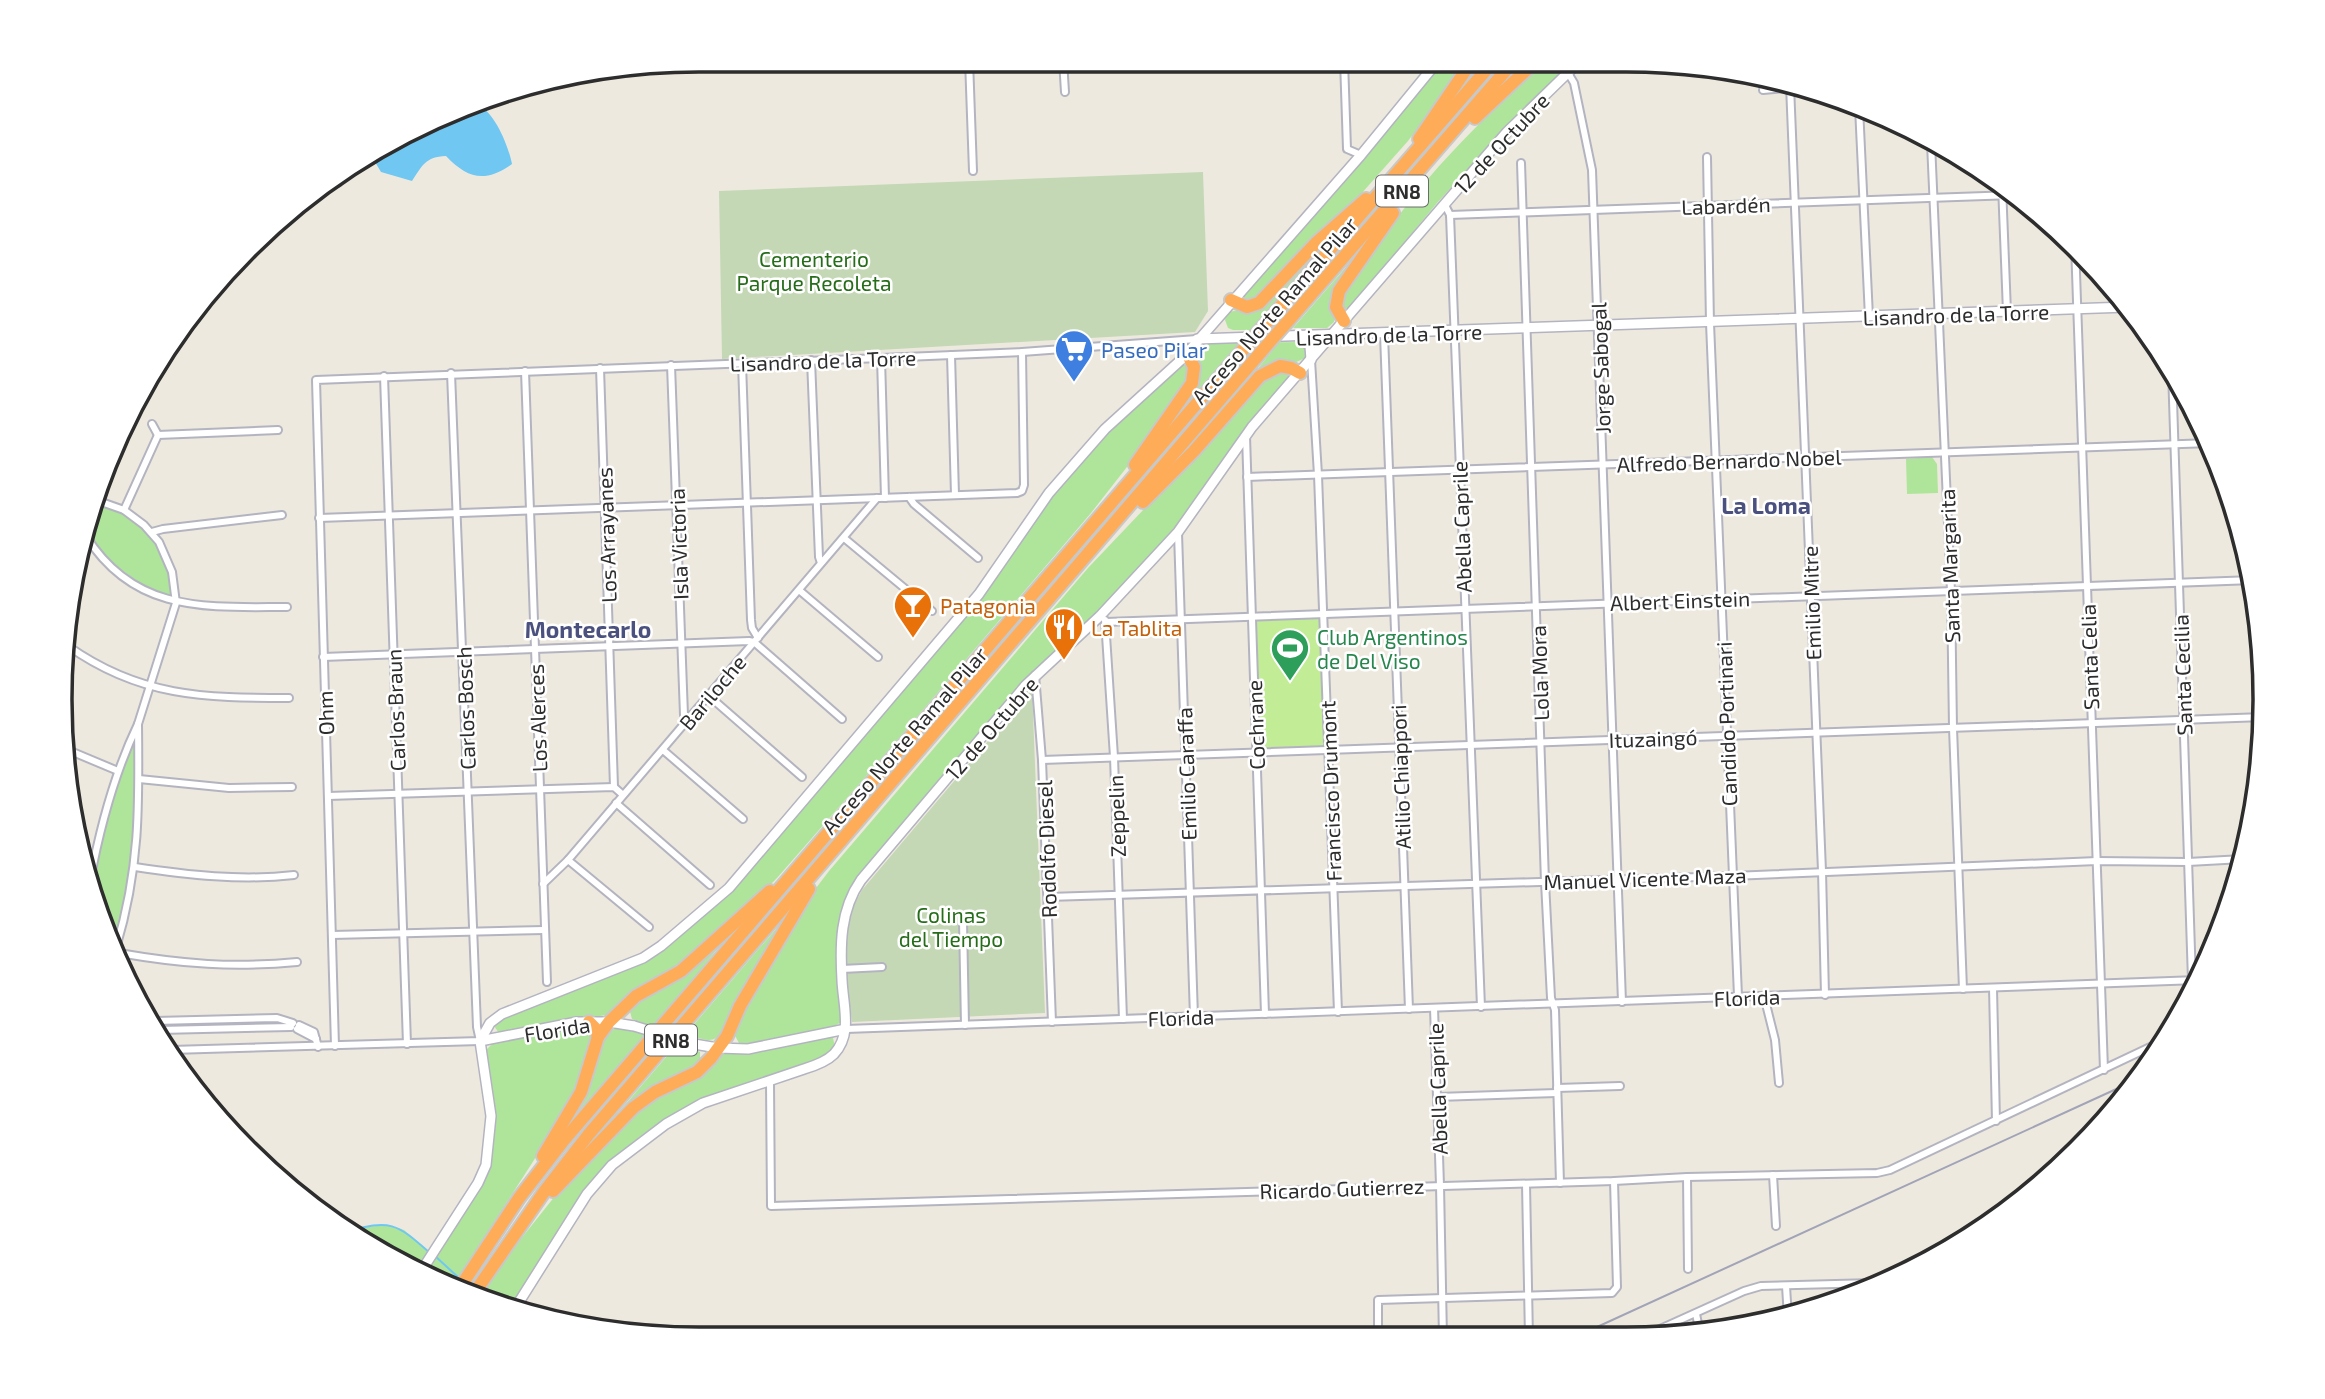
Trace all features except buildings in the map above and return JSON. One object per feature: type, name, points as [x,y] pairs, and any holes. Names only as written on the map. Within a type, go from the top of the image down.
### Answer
[{"type":"highway","points":[[1231,300],[1247,307],[1262,302],[1317,242],[1397,173],[1464,72]]},
{"type":"highway","name":"Acceso Norte Ramal Pilar","points":[[464,1281],[519,1198],[564,1140],[1484,72]]},
{"type":"highway","name":"Acceso Norte Ramal Pilar","points":[[478,1286],[577,1149],[1505,72]]},
{"type":"highway","points":[[1344,321],[1336,307],[1339,291],[1428,162],[1524,72]]},
{"type":"highway","points":[[1081,539],[1188,392],[1195,372],[1187,353]]},
{"type":"highway","points":[[1099,543],[1169,477],[1261,376],[1280,366],[1300,373]]},
{"type":"highway","points":[[519,1198],[581,1092],[598,1037],[609,1022],[636,996],[681,971],[813,850]]},
{"type":"highway","points":[[521,1224],[634,1108],[655,1092],[697,1072],[718,1048],[826,860]]},
{"type":"highway","points":[[589,1022],[598,1037]]},
{"type":"street","points":[[969,72],[973,171]]},
{"type":"street","points":[[1064,72],[1065,92]]},
{"type":"street","points":[[1344,72],[1347,149],[1360,155]]},
{"type":"street","points":[[425,1264],[478,1183],[488,1154],[490,1102],[480,1041],[490,1023],[502,1014],[652,953],[722,895],[979,594],[1049,493],[1105,429],[1187,353],[1220,312],[1360,155],[1428,72]]},
{"type":"street","name":"12 de Octubre","points":[[846,1029],[842,924],[856,887],[1035,676],[1103,619],[1178,532],[1246,436],[1507,132],[1568,73]]},
{"type":"street","name":"Jorge Sabogal","points":[[1568,73],[1574,83],[1591,166],[1594,210],[1622,1003]]},
{"type":"street","points":[[1763,90],[1770,89]]},
{"type":"street","name":"Emilio Mitre","points":[[1790,94],[1825,995]]},
{"type":"street","points":[[1859,117],[1869,317]]},
{"type":"street","name":"Santa Margarita","points":[[1931,152],[1951,591],[1953,728],[1964,989]]},
{"type":"street","name":"Candido Portinari","points":[[1707,157],[1710,323],[1738,996]]},
{"type":"street","name":"Lola Mora","points":[[1521,163],[1545,882],[1560,1183]]},
{"type":"street","name":"Labardén","points":[[1450,215],[1999,195]]},
{"type":"street","points":[[2002,197],[2007,312]]},
{"type":"street","points":[[1445,205],[1450,215]]},
{"type":"street","name":"Abella Caprile","points":[[1450,215],[1481,1007]]},
{"type":"street","name":"Santa Celia","points":[[2076,263],[2104,1070]]},
{"type":"street","name":"Lisandro de la Torre","points":[[316,380],[1022,352],[1235,337],[1454,332],[2116,307]]},
{"type":"street","points":[[1220,312],[1219,321],[1222,328],[1235,337]]},
{"type":"street","name":"Atilio Chiappori","points":[[1384,334],[1409,1009]]},
{"type":"street","points":[[1299,337],[1310,346],[1311,360]]},
{"type":"street","points":[[319,518],[1022,491],[1022,352]]},
{"type":"street","points":[[951,355],[955,495]]},
{"type":"street","points":[[881,358],[886,498]]},
{"type":"street","points":[[811,360],[821,563]]},
{"type":"street","name":"Francisco Drumont","points":[[1311,360],[1318,475],[1338,1012]]},
{"type":"street","points":[[742,363],[752,628],[756,640],[842,719]]},
{"type":"street","name":"Isla Victoria","points":[[670,365],[684,715],[688,721]]},
{"type":"street","name":"Los Arrayanes","points":[[600,368],[614,786]]},
{"type":"street","name":"Los Alerces","points":[[525,371],[547,982]]},
{"type":"street","name":"Carlos Bosch","points":[[452,373],[477,1027],[480,1041]]},
{"type":"street","name":"Carlos Braun","points":[[384,376],[407,1044]]},
{"type":"street","name":"Ohm","points":[[316,380],[335,1046]]},
{"type":"street","name":"Santa Cecilia","points":[[2172,392],[2188,862],[2194,965]]},
{"type":"street","points":[[152,424],[158,435]]},
{"type":"street","points":[[158,435],[278,430]]},
{"type":"street","points":[[124,510],[158,435]]},
{"type":"street","name":"Cochrane","points":[[1246,436],[1265,1014]]},
{"type":"street","name":"Alfredo Bernardo Nobel","points":[[1247,477],[2198,444]]},
{"type":"street","points":[[909,497],[978,558]]},
{"type":"street","name":"Bariloche","points":[[543,884],[568,860],[877,498]]},
{"type":"street","points":[[93,862],[118,771],[138,724],[176,603],[170,564],[152,532],[124,510],[104,503]]},
{"type":"street","points":[[152,532],[282,515]]},
{"type":"street","name":"Emilio Caraffa","points":[[1178,532],[1194,1017]]},
{"type":"street","points":[[844,538],[932,611]]},
{"type":"street","points":[[92,543],[120,575],[139,587],[176,603],[220,607],[288,607]]},
{"type":"street","name":"Albert Einstein","points":[[1103,619],[2242,580]]},
{"type":"street","points":[[799,590],[878,657]]},
{"type":"street","name":"Zeppelin","points":[[1103,619],[1114,757],[1123,1019]]},
{"type":"street","points":[[323,657],[756,640]]},
{"type":"street","points":[[74,650],[108,671],[149,687],[207,696],[289,698]]},
{"type":"street","name":"Rodolfo Diesel","points":[[1035,676],[1042,760],[1052,1022]]},
{"type":"street","points":[[709,696],[802,777]]},
{"type":"street","name":"Ituzaingó","points":[[1042,760],[2253,717]]},
{"type":"street","points":[[119,936],[135,867],[139,779],[138,724]]},
{"type":"street","points":[[663,750],[743,819]]},
{"type":"street","points":[[74,753],[118,771]]},
{"type":"street","points":[[139,779],[222,788],[292,787]]},
{"type":"street","points":[[328,796],[614,786],[623,794]]},
{"type":"street","points":[[616,803],[710,885]]},
{"type":"street","points":[[568,860],[649,927]]},
{"type":"street","name":"Manuel Vicente Maza","points":[[1048,897],[1616,880],[2097,861],[2233,860]]},
{"type":"street","points":[[135,867],[216,877],[294,875]]},
{"type":"street","points":[[963,921],[965,1025]]},
{"type":"street","points":[[332,935],[544,930]]},
{"type":"street","points":[[126,954],[219,966],[297,962]]},
{"type":"street","points":[[842,969],[882,967]]},
{"type":"street","name":"Florida","points":[[179,1050],[317,1043],[335,1046],[480,1041],[577,1022],[609,1022],[634,1026],[694,1044],[718,1048],[757,1047],[846,1029],[2187,981]]},
{"type":"street","points":[[1993,988],[1996,1121]]},
{"type":"street","points":[[1764,996],[1775,1040],[1779,1083]]},
{"type":"street","name":"Abella Caprile","points":[[1434,1008],[1442,1327]]},
{"type":"street","points":[[161,1021],[282,1022],[314,1032],[317,1043]]},
{"type":"street","points":[[166,1030],[282,1022]]},
{"type":"street","points":[[520,1301],[587,1194],[612,1165],[678,1116],[710,1100],[770,1082],[830,1058],[846,1029]]},
{"type":"street","name":"Ricardo Gutierrez","points":[[770,1082],[771,1206],[1877,1173],[1912,1162],[2146,1049]]},
{"type":"street","points":[[1438,1097],[1620,1086]]},
{"type":"street","points":[[1773,1175],[1776,1226]]},
{"type":"street","points":[[1686,1177],[1688,1269]]},
{"type":"street","points":[[1378,1327],[1378,1300],[1612,1293],[1617,1287],[1614,1181]]},
{"type":"street","points":[[1526,1184],[1529,1327]]},
{"type":"street","points":[[1668,1326],[1761,1286],[1854,1284]]},
{"type":"street","points":[[1786,1286],[1787,1306]]},
{"type":"street","points":[[1696,1314],[1698,1323]]},
{"type":"green space","points":[[1435,72],[1460,72],[1408,141],[1353,203],[1260,300],[1241,301],[1241,293],[1356,167]]},
{"type":"green space","points":[[1532,72],[1562,72],[1511,122],[1437,203],[1351,307],[1345,309],[1341,297],[1382,237],[1427,180]]},
{"type":"green space","name":"Cementerio Parque Recoleta","points":[[1203,172],[1208,311],[1195,332],[722,359],[719,191]]},
{"type":"green space","points":[[1337,230],[1252,330],[1228,328],[1225,320],[1228,314],[1245,311]]},
{"type":"green space","points":[[1366,244],[1334,311],[1334,322],[1327,328],[1293,328]]},
{"type":"green space","points":[[1297,342],[1306,346],[1305,358],[1243,387],[1272,351],[1234,351],[1165,431],[1198,372],[1196,355],[1201,344]]},
{"type":"green space","points":[[1184,364],[1193,371],[1166,417],[1091,513],[882,758],[777,878],[745,910],[685,964],[627,996],[606,1015],[499,1033],[494,1026],[499,1019],[645,962],[661,953],[727,895],[965,614],[1036,514],[1111,428]]},
{"type":"green space","points":[[1277,370],[1290,372],[1291,377],[1251,421],[1185,519],[1098,613],[1020,686],[881,848],[851,889],[842,909],[839,929],[838,968],[843,1013],[841,1022],[835,1026],[746,1045],[739,1043],[734,1034],[744,1005],[813,892],[829,871],[1088,568],[1203,447],[1253,388]]},
{"type":"green space","points":[[1932,457],[1937,464],[1938,493],[1907,494],[1906,459]]},
{"type":"green space","points":[[103,505],[139,524],[158,546],[173,596],[168,598],[144,585],[113,562],[92,539]]},
{"type":"green space","name":"Club Argentinos de Del Viso","points":[[1321,616],[1324,747],[1258,749],[1255,618]]},
{"type":"green space","name":"Colinas del Tiempo","points":[[1032,689],[1045,1013],[852,1022],[846,942],[851,913],[862,890]]},
{"type":"green space","points":[[135,739],[137,769],[133,869],[118,934],[95,869],[115,791]]},
{"type":"green space","points":[[787,916],[725,1029],[711,1040],[694,1037],[687,1046],[700,1052],[700,1062],[600,1134]]},
{"type":"green space","points":[[727,937],[655,1026],[557,1137],[603,1038],[615,1028],[635,1032],[642,1023],[632,1019],[629,1008]]},
{"type":"green space","points":[[585,1026],[593,1032],[582,1079],[543,1146],[458,1278],[429,1266],[490,1162],[495,1119],[486,1058],[487,1049],[492,1044]]},
{"type":"green space","points":[[825,1037],[833,1038],[835,1047],[819,1059],[693,1104],[662,1121],[609,1165],[586,1192],[516,1299],[485,1289],[563,1186],[644,1104],[725,1053],[760,1051]]},
{"type":"green space","points":[[388,1225],[404,1230],[432,1254],[425,1264],[362,1228]]},
{"type":"water","points":[[485,110],[504,139],[512,164],[493,174],[477,176],[462,170],[446,156],[429,160],[412,181],[381,172],[375,163],[386,156],[422,136]]},
{"type":"waterway","points":[[363,1228],[392,1226],[409,1235],[430,1253]]},
{"type":"waterway","points":[[435,1256],[459,1278]]},
{"type":"railway","points":[[1597,1327],[2119,1088]]},
{"type":"place","name":"Paseo Pilar","points":[[1074,383]]},
{"type":"place","name":"Patagonia","points":[[913,639]]},
{"type":"place","name":"La Tablita","points":[[1064,661]]},
{"type":"place","name":"Club Argentinos de Del Viso","points":[[1290,682]]},
{"type":"district","name":"La Loma","points":[[1766,505]]},
{"type":"district","name":"Montecarlo","points":[[588,629]]}]
